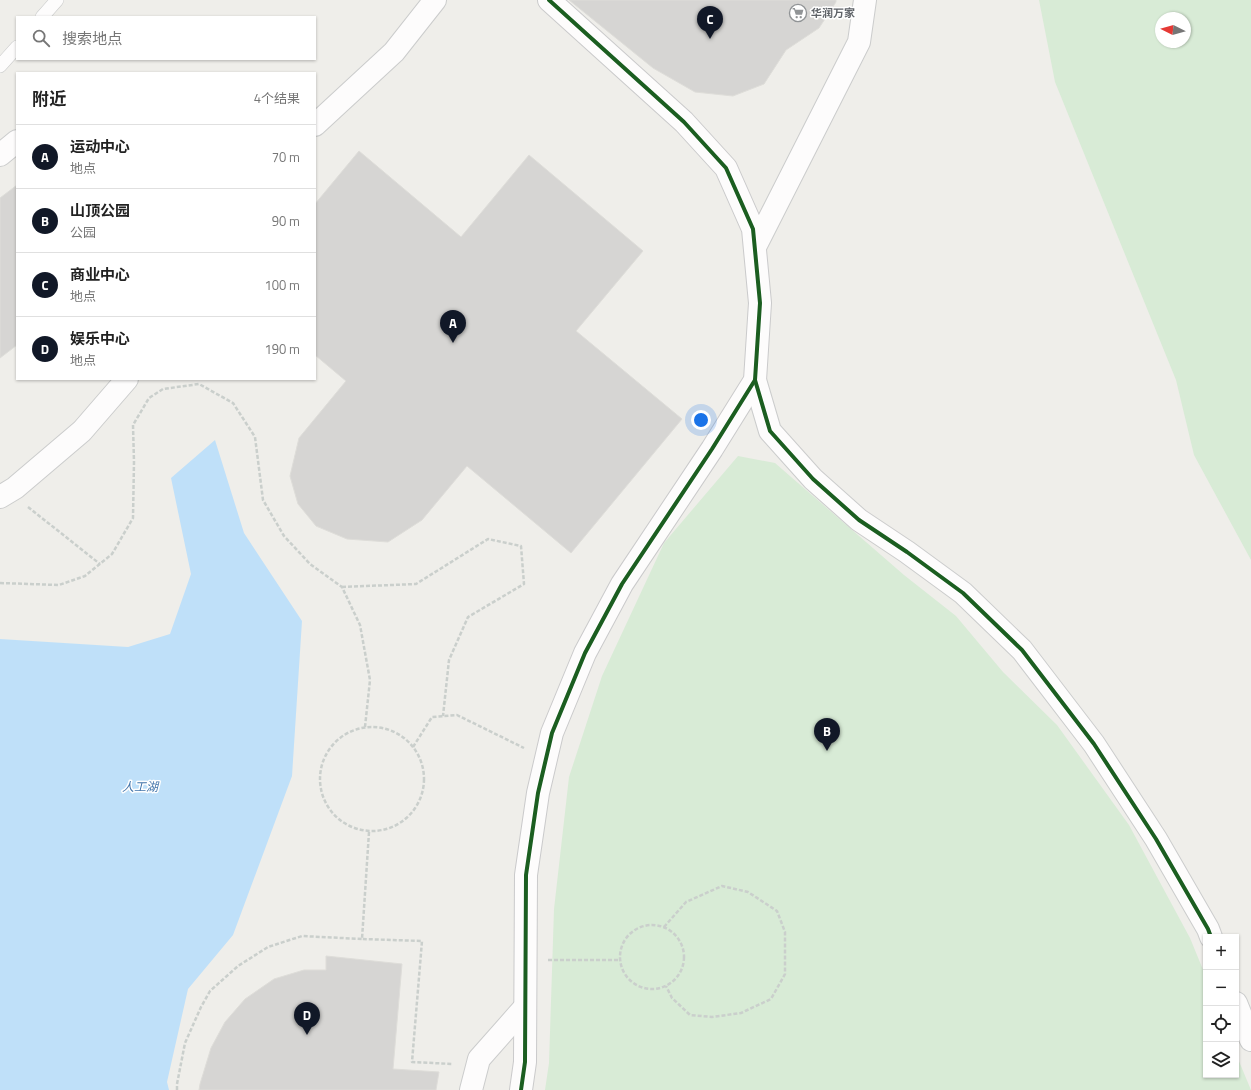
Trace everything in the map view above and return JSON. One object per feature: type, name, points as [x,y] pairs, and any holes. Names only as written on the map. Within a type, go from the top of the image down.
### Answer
[{"type":"street","points":[[316,124],[394,52],[435,0]]},
{"type":"street","points":[[549,0],[684,122],[726,168],[753,229],[760,303],[755,380],[770,431],[813,479],[859,520],[907,552],[963,593],[1022,650],[1094,744],[1156,839],[1210,934]]},
{"type":"street","points":[[755,247],[859,42],[865,0]]},
{"type":"street","points":[[0,155],[16,142]]},
{"type":"street","points":[[4,494],[15,488],[82,431],[126,380]]},
{"type":"street","points":[[521,1090],[525,1062],[526,875],[538,793],[552,733],[585,653],[622,584],[712,449],[755,380]]},
{"type":"street","points":[[1238,1006],[1251,1040]]},
{"type":"street","points":[[471,1090],[479,1059],[525,1007]]},
{"type":"lane","points":[[43,16],[57,0]]},
{"type":"lane","points":[[0,66],[16,48]]},
{"type":"path","points":[[0,583],[59,585],[85,576],[112,554],[133,518],[133,425],[148,398],[163,389],[199,384],[233,403],[256,437],[262,500],[284,536],[310,564],[342,587],[360,625],[370,680],[365,727]]},
{"type":"path","points":[[4,494],[100,564]]},
{"type":"path","points":[[342,587],[416,584],[488,539],[520,546],[524,584],[468,617],[449,660],[443,716]]},
{"type":"path","points":[[413,747],[432,717],[457,715],[546,759]]},
{"type":"path","points":[[365,727],[383,728],[400,734],[413,747],[422,763],[425,781],[421,799],[411,814],[397,826],[380,832],[362,831],[345,825],[332,814],[324,800],[320,785],[320,768],[326,753],[336,741],[349,731],[365,727]]},
{"type":"path","points":[[362,939],[369,832]]},
{"type":"path","points":[[664,927],[686,902],[722,886],[748,892],[776,911],[786,932],[785,974],[771,999],[741,1013],[712,1016],[690,1014],[672,998],[666,986]]},
{"type":"path","points":[[653,925],[664,927],[673,933],[680,942],[684,962],[674,981],[656,990],[635,986],[622,970],[619,960],[620,949],[624,939],[632,931],[642,926],[653,925]]},
{"type":"path","points":[[177,1090],[185,1043],[210,991],[238,966],[268,947],[302,936],[422,941],[412,1062],[478,1065]]},
{"type":"path","points":[[526,960],[619,960]]},
{"type":"green space","points":[[1039,0],[1251,0],[1251,560],[1194,455],[1176,380],[1055,82]]},
{"type":"green space","points":[[738,456],[775,463],[904,575],[956,616],[1003,672],[1057,725],[1129,825],[1190,938],[1203,970],[1203,1078],[1239,1078],[1239,1061],[1251,1090],[545,1090],[549,1063],[554,909],[569,777],[602,676],[664,543]]},
{"type":"water","name":"人工湖","points":[[215,440],[244,533],[302,621],[292,776],[233,935],[188,989],[167,1082],[169,1090],[0,1090],[0,639],[128,647],[170,634],[191,574],[171,478]]},
{"type":"building","points":[[569,0],[836,0],[836,2],[819,28],[786,50],[764,84],[733,96],[695,92],[653,68]]},
{"type":"building","points":[[359,151],[461,237],[529,155],[643,251],[576,331],[682,419],[571,553],[467,466],[422,520],[388,542],[347,539],[316,526],[298,504],[290,476],[299,438],[346,381],[316,356],[316,203]]},
{"type":"building","points":[[16,186],[16,346],[0,358],[0,198]]},
{"type":"building","points":[[326,956],[402,964],[393,1069],[439,1072],[436,1090],[199,1090],[211,1048],[225,1022],[245,999],[274,979],[304,970],[326,970]]},
{"type":"cycle path","points":[[521,1090],[525,1062],[526,875],[538,793],[552,733],[585,653],[622,584],[712,449],[755,380],[760,303],[753,229],[726,168],[684,122],[549,0]]},
{"type":"cycle path","points":[[755,380],[770,431],[813,479],[859,520],[907,552],[963,593],[1022,650],[1094,744],[1156,839],[1210,934]]},
{"type":"place","name":"华润万家","points":[[798,13]]},
{"type":"place","name":"商业中心","points":[[710,39]]},
{"type":"place","name":"运动中心","points":[[453,343]]},
{"type":"place","name":"山顶公园","points":[[827,751]]},
{"type":"place","name":"娱乐中心","points":[[307,1035]]}]
